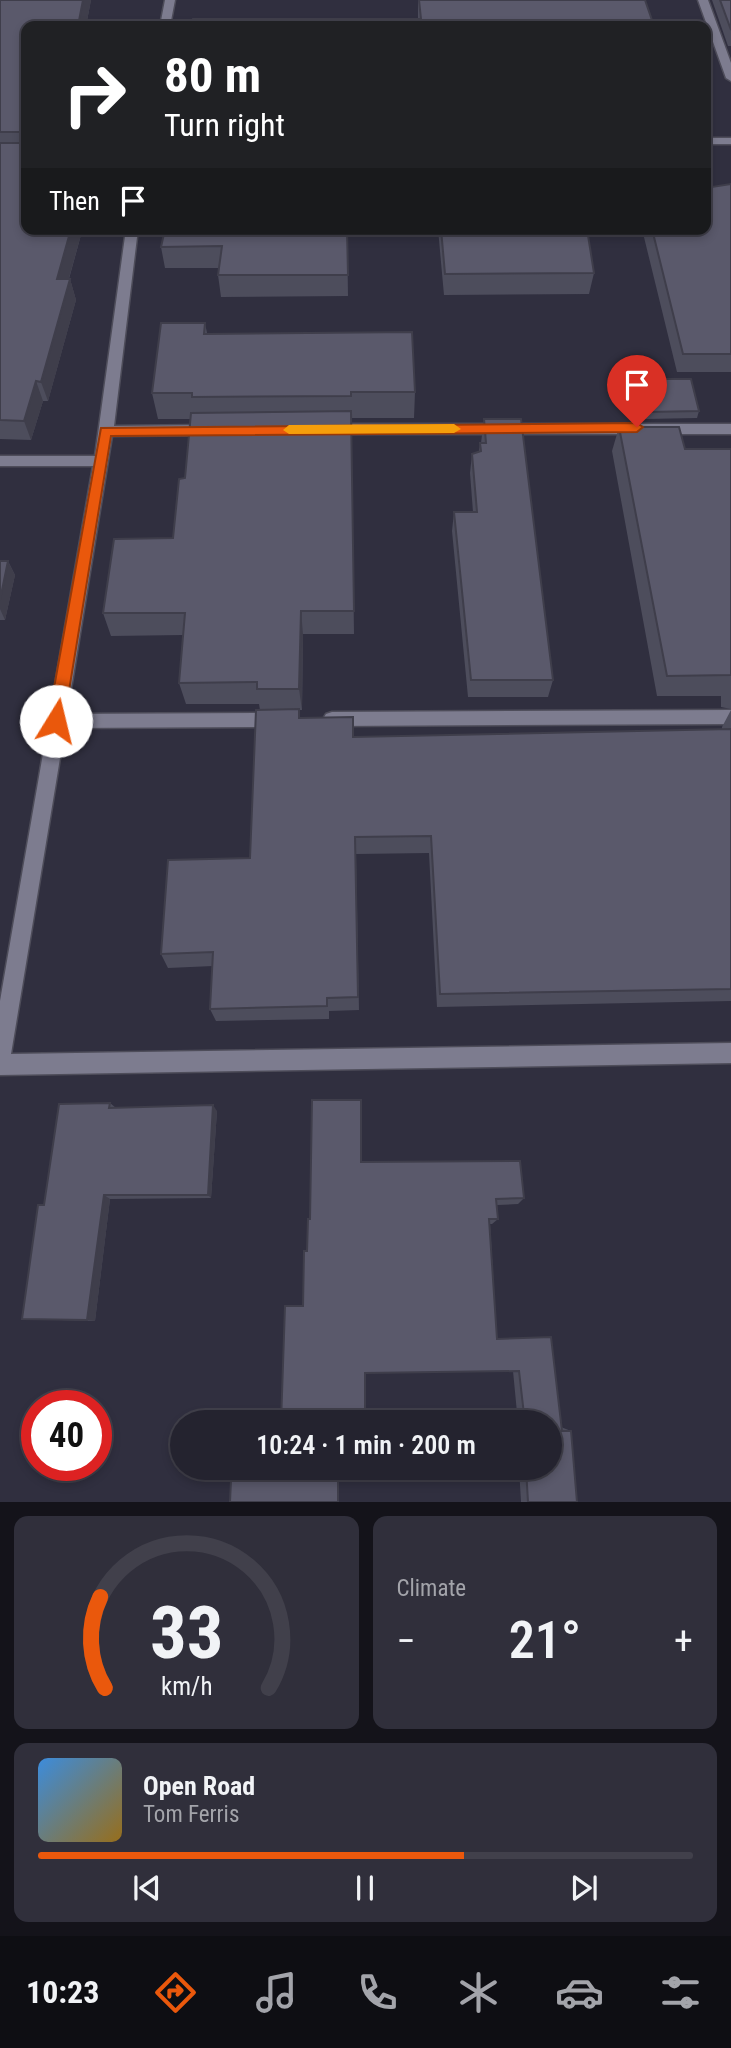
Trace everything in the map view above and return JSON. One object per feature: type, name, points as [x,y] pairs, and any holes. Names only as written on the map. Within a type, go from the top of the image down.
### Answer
[{"type":"street","points":[[166,21],[170,0]]},
{"type":"street","points":[[703,0],[711,21]]},
{"type":"street","points":[[711,22],[731,78]]},
{"type":"street","points":[[711,141],[731,141]]},
{"type":"street","points":[[131,235],[106,431],[56,721],[7,977],[0,1063],[731,1053]]},
{"type":"street","points":[[315,430],[731,429]]},
{"type":"street","points":[[106,431],[232,430]]},
{"type":"street","points":[[0,461],[100,461]]},
{"type":"street","points":[[56,721],[731,717]]},
{"type":"building","points":[[0,0],[83,0],[79,21],[21,21],[21,133],[0,132]]},
{"type":"building","points":[[419,0],[645,0],[652,21],[193,21],[421,19]]},
{"type":"building","points":[[720,0],[731,0],[731,30]]},
{"type":"building","points":[[21,140],[21,235],[69,235],[57,279],[70,279],[41,382],[36,381],[24,421],[0,420],[0,143],[20,143]]},
{"type":"building","points":[[731,184],[731,354],[683,354],[653,235],[711,235],[711,187]]},
{"type":"building","points":[[164,235],[347,235],[348,275],[218,275],[222,246],[161,247]]},
{"type":"building","points":[[442,235],[588,235],[594,273],[445,274]]},
{"type":"building","points":[[161,323],[205,323],[204,334],[412,332],[415,392],[351,392],[351,396],[192,397],[192,393],[152,393]]},
{"type":"building","points":[[641,379],[691,379],[699,411],[648,412]]},
{"type":"building","points":[[351,411],[354,611],[301,611],[299,689],[257,689],[257,682],[179,683],[185,613],[103,613],[114,539],[173,538],[179,479],[185,478],[191,413]]},
{"type":"building","points":[[484,419],[521,419],[553,680],[471,680],[454,512],[477,512],[472,454],[481,451],[480,443],[486,443]]},
{"type":"building","points":[[619,427],[679,427],[685,449],[731,449],[731,675],[667,676]]},
{"type":"building","points":[[0,561],[8,561],[0,600]]},
{"type":"building","points":[[299,709],[299,718],[353,717],[353,737],[731,729],[731,989],[440,994],[431,836],[355,837],[358,997],[327,998],[327,1006],[210,1009],[213,952],[161,954],[168,860],[250,858],[256,710]]},
{"type":"building","points":[[312,1100],[361,1100],[361,1162],[520,1161],[524,1198],[496,1199],[498,1219],[489,1219],[497,1339],[551,1337],[560,1410],[524,1410],[519,1371],[365,1373],[365,1410],[281,1410],[285,1306],[303,1306],[304,1251],[307,1251]]},
{"type":"building","points":[[110,1103],[109,1108],[213,1105],[208,1195],[104,1195],[87,1320],[22,1319],[38,1205],[44,1205],[59,1104]]},
{"type":"building","points":[[562,1431],[571,1431],[577,1502],[528,1502],[527,1480],[562,1480]]},
{"type":"building","points":[[231,1480],[338,1480],[338,1502],[230,1502]]},
{"type":"slow traffic","points":[[289,430],[454,429]]},
{"type":"route","points":[[56,721],[106,431],[637,427]]}]
